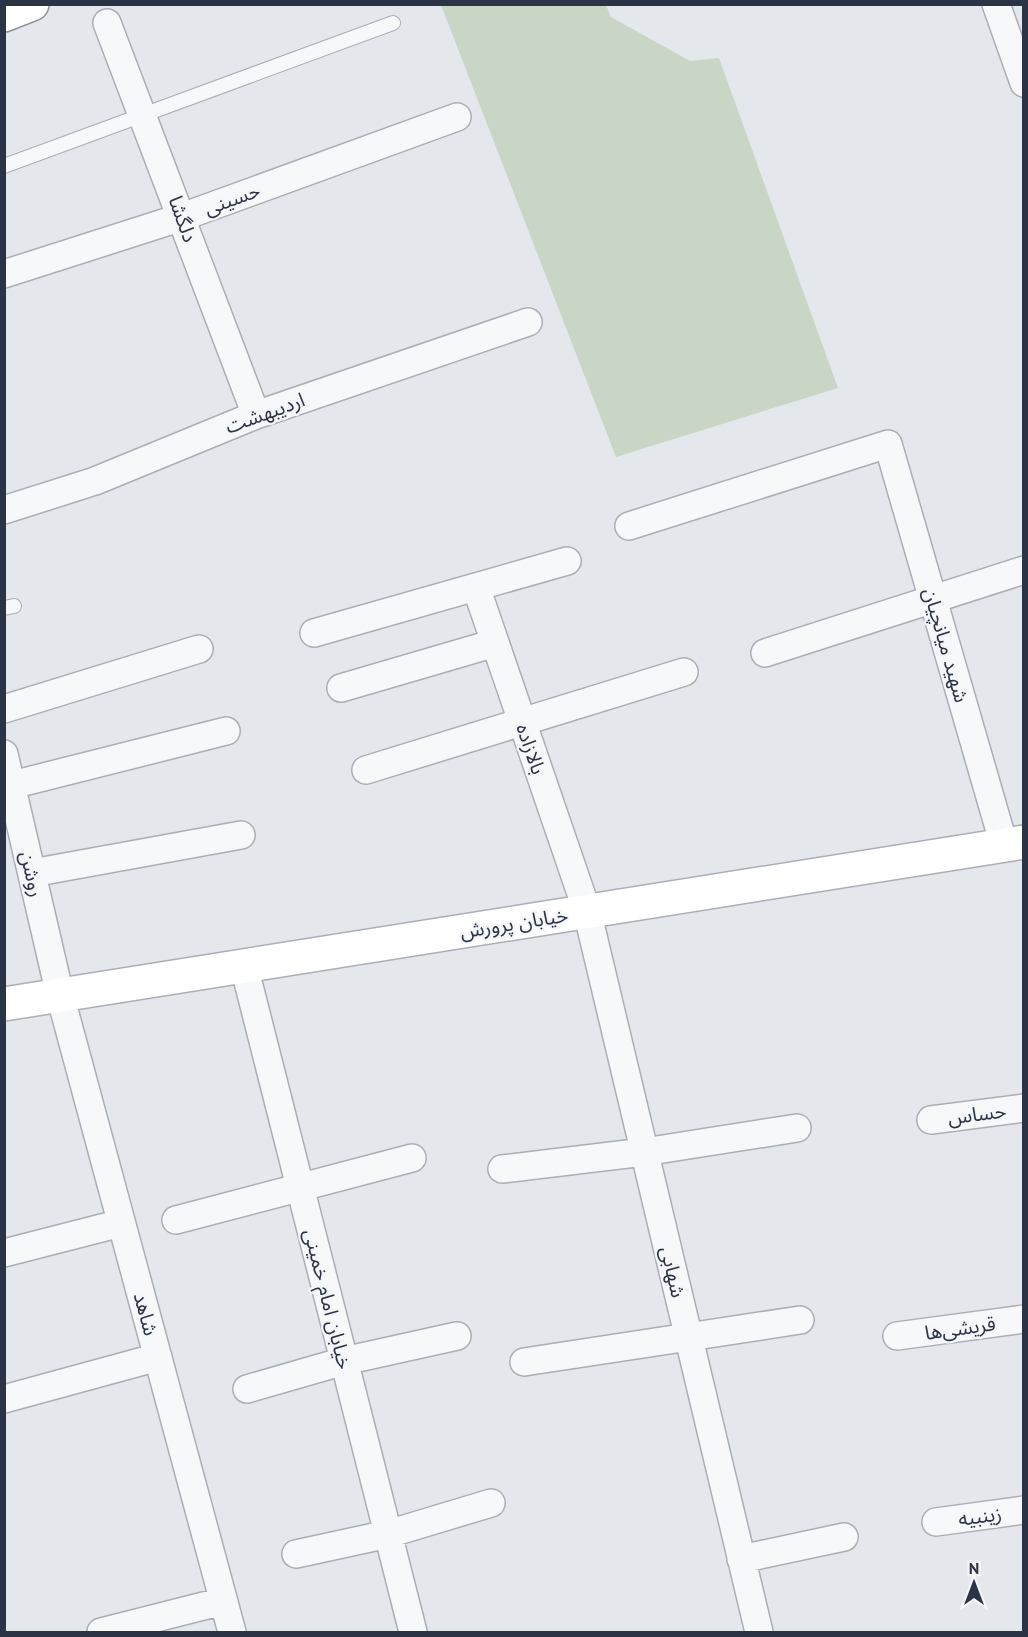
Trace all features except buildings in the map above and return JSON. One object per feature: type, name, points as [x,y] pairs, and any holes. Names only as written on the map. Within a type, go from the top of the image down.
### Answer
[{"type":"main road","points":[[4,15],[32,4]]},
{"type":"main road","name":"خیابان پرورش","points":[[4,1004],[1014,844]]},
{"type":"street","points":[[996,4],[1021,68]]},
{"type":"street","name":"دلگشا","points":[[107,23],[256,415]]},
{"type":"street","name":"حسینی","points":[[4,274],[182,217],[457,117]]},
{"type":"street","name":"اردیبهشت","points":[[4,510],[95,481],[256,415],[528,322]]},
{"type":"street","name":"شهید میانچیان","points":[[629,526],[888,444],[933,601],[1014,844]]},
{"type":"street","points":[[314,633],[567,561]]},
{"type":"street","points":[[765,653],[933,601],[1023,570]]},
{"type":"street","name":"بالازاده","points":[[476,587],[587,911]]},
{"type":"street","points":[[341,688],[495,643]]},
{"type":"street","points":[[4,709],[199,649]]},
{"type":"street","points":[[366,770],[684,672]]},
{"type":"street","points":[[12,785],[226,730]]},
{"type":"street","name":"روشن","points":[[4,754],[60,995]]},
{"type":"street","points":[[32,873],[241,836]]},
{"type":"street","name":"شهابی","points":[[587,911],[759,1632]]},
{"type":"street","name":"خیابان امام خمینی","points":[[244,966],[413,1632]]},
{"type":"street","name":"شاهد","points":[[60,995],[232,1632]]},
{"type":"street","name":"حساس","points":[[931,1120],[1023,1108]]},
{"type":"street","points":[[502,1169],[644,1152],[797,1128]]},
{"type":"street","points":[[176,1220],[300,1185],[412,1158]]},
{"type":"street","points":[[4,1252],[122,1223]]},
{"type":"street","name":"قریشی‌ها","points":[[897,1336],[1023,1319]]},
{"type":"street","points":[[524,1362],[800,1320]]},
{"type":"street","points":[[247,1389],[344,1361],[457,1336]]},
{"type":"street","points":[[4,1399],[158,1357]]},
{"type":"street","points":[[296,1554],[388,1534],[491,1503]]},
{"type":"street","name":"زینبیه","points":[[936,1522],[1023,1510]]},
{"type":"street","points":[[741,1559],[844,1537]]},
{"type":"street","points":[[101,1632],[223,1601]]},
{"type":"lane","points":[[4,166],[393,23]]},
{"type":"green space","points":[[441,5],[606,5],[611,17],[690,61],[719,58],[838,388],[616,457]]}]
